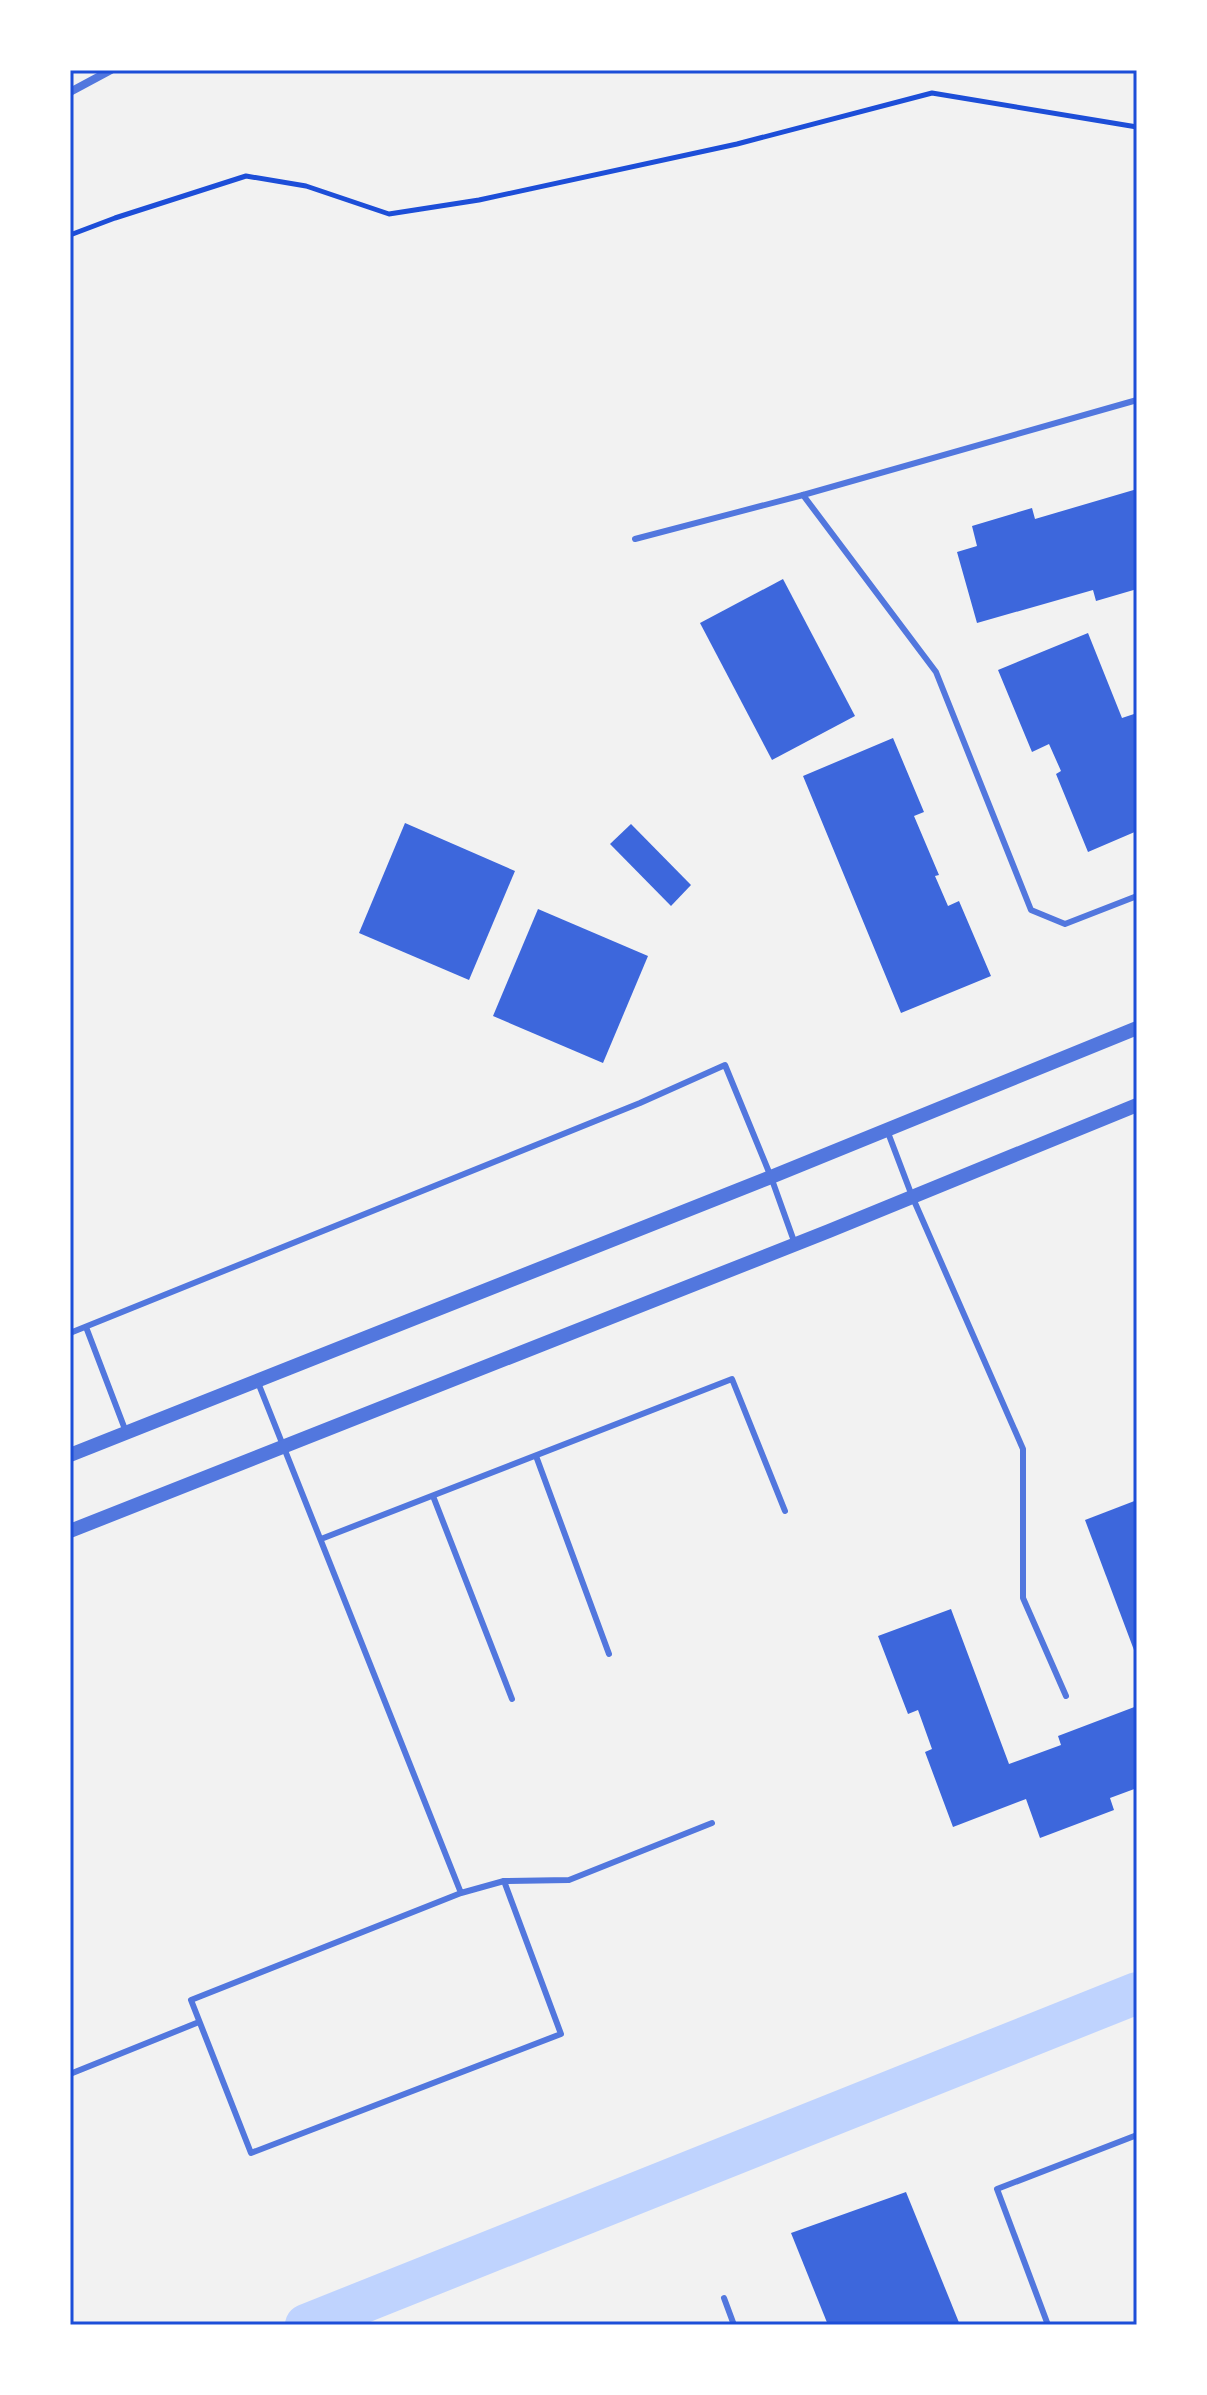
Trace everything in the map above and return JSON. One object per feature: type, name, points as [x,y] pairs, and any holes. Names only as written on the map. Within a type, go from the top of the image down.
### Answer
[{"type":"street","points":[[70,92],[111,70]]},
{"type":"street","points":[[70,1455],[1137,1028]]},
{"type":"street","points":[[70,1531],[1137,1105]]},
{"type":"lane","points":[[635,539],[803,495],[1137,400]]},
{"type":"lane","points":[[803,495],[936,672],[1031,910],[1065,924],[1137,896]]},
{"type":"lane","points":[[70,1333],[640,1103],[725,1065],[795,1244]]},
{"type":"lane","points":[[887,1130],[912,1196],[1023,1449],[1023,1598],[1066,1696]]},
{"type":"lane","points":[[86,1327],[126,1433]]},
{"type":"lane","points":[[321,1539],[732,1379],[785,1511]]},
{"type":"lane","points":[[257,1380],[461,1893]]},
{"type":"lane","points":[[536,1456],[609,1654]]},
{"type":"lane","points":[[433,1496],[512,1699]]},
{"type":"lane","points":[[504,1881],[561,2034],[251,2153],[191,2000],[461,1893],[504,1881],[569,1880],[712,1823]]},
{"type":"lane","points":[[70,2074],[199,2022]]},
{"type":"lane","points":[[1048,2325],[997,2189],[1137,2135]]},
{"type":"lane","points":[[724,2298],[734,2325]]},
{"type":"path","points":[[70,235],[246,176],[306,186],[389,214],[479,200],[737,144],[932,93],[1137,127]]},
{"type":"building","points":[[1137,489],[1137,589],[1096,601],[1093,590],[977,623],[957,552],[977,546],[972,526],[1032,508],[1035,519]]},
{"type":"building","points":[[783,579],[855,716],[772,760],[700,623]]},
{"type":"building","points":[[1088,633],[1122,718],[1134,714],[1137,721],[1137,831],[1088,852],[1056,774],[1061,771],[1049,744],[1032,752],[998,670]]},
{"type":"building","points":[[893,738],[924,812],[914,816],[939,875],[935,876],[948,906],[959,901],[991,976],[901,1013],[803,776]]},
{"type":"building","points":[[405,823],[515,871],[469,980],[359,933]]},
{"type":"building","points":[[631,824],[691,885],[671,906],[610,844]]},
{"type":"building","points":[[538,909],[648,956],[603,1063],[493,1016]]},
{"type":"building","points":[[1137,1500],[1137,1658],[1085,1520]]},
{"type":"building","points":[[951,1609],[1009,1764],[1061,1745],[1058,1736],[1137,1706],[1137,1788],[1110,1798],[1114,1810],[1040,1838],[1026,1799],[953,1827],[925,1752],[932,1749],[918,1710],[908,1714],[878,1636]]},
{"type":"building","points":[[906,2192],[960,2325],[828,2325],[791,2233]]},
{"type":"waterway","points":[[306,2325],[1137,1993]]}]
